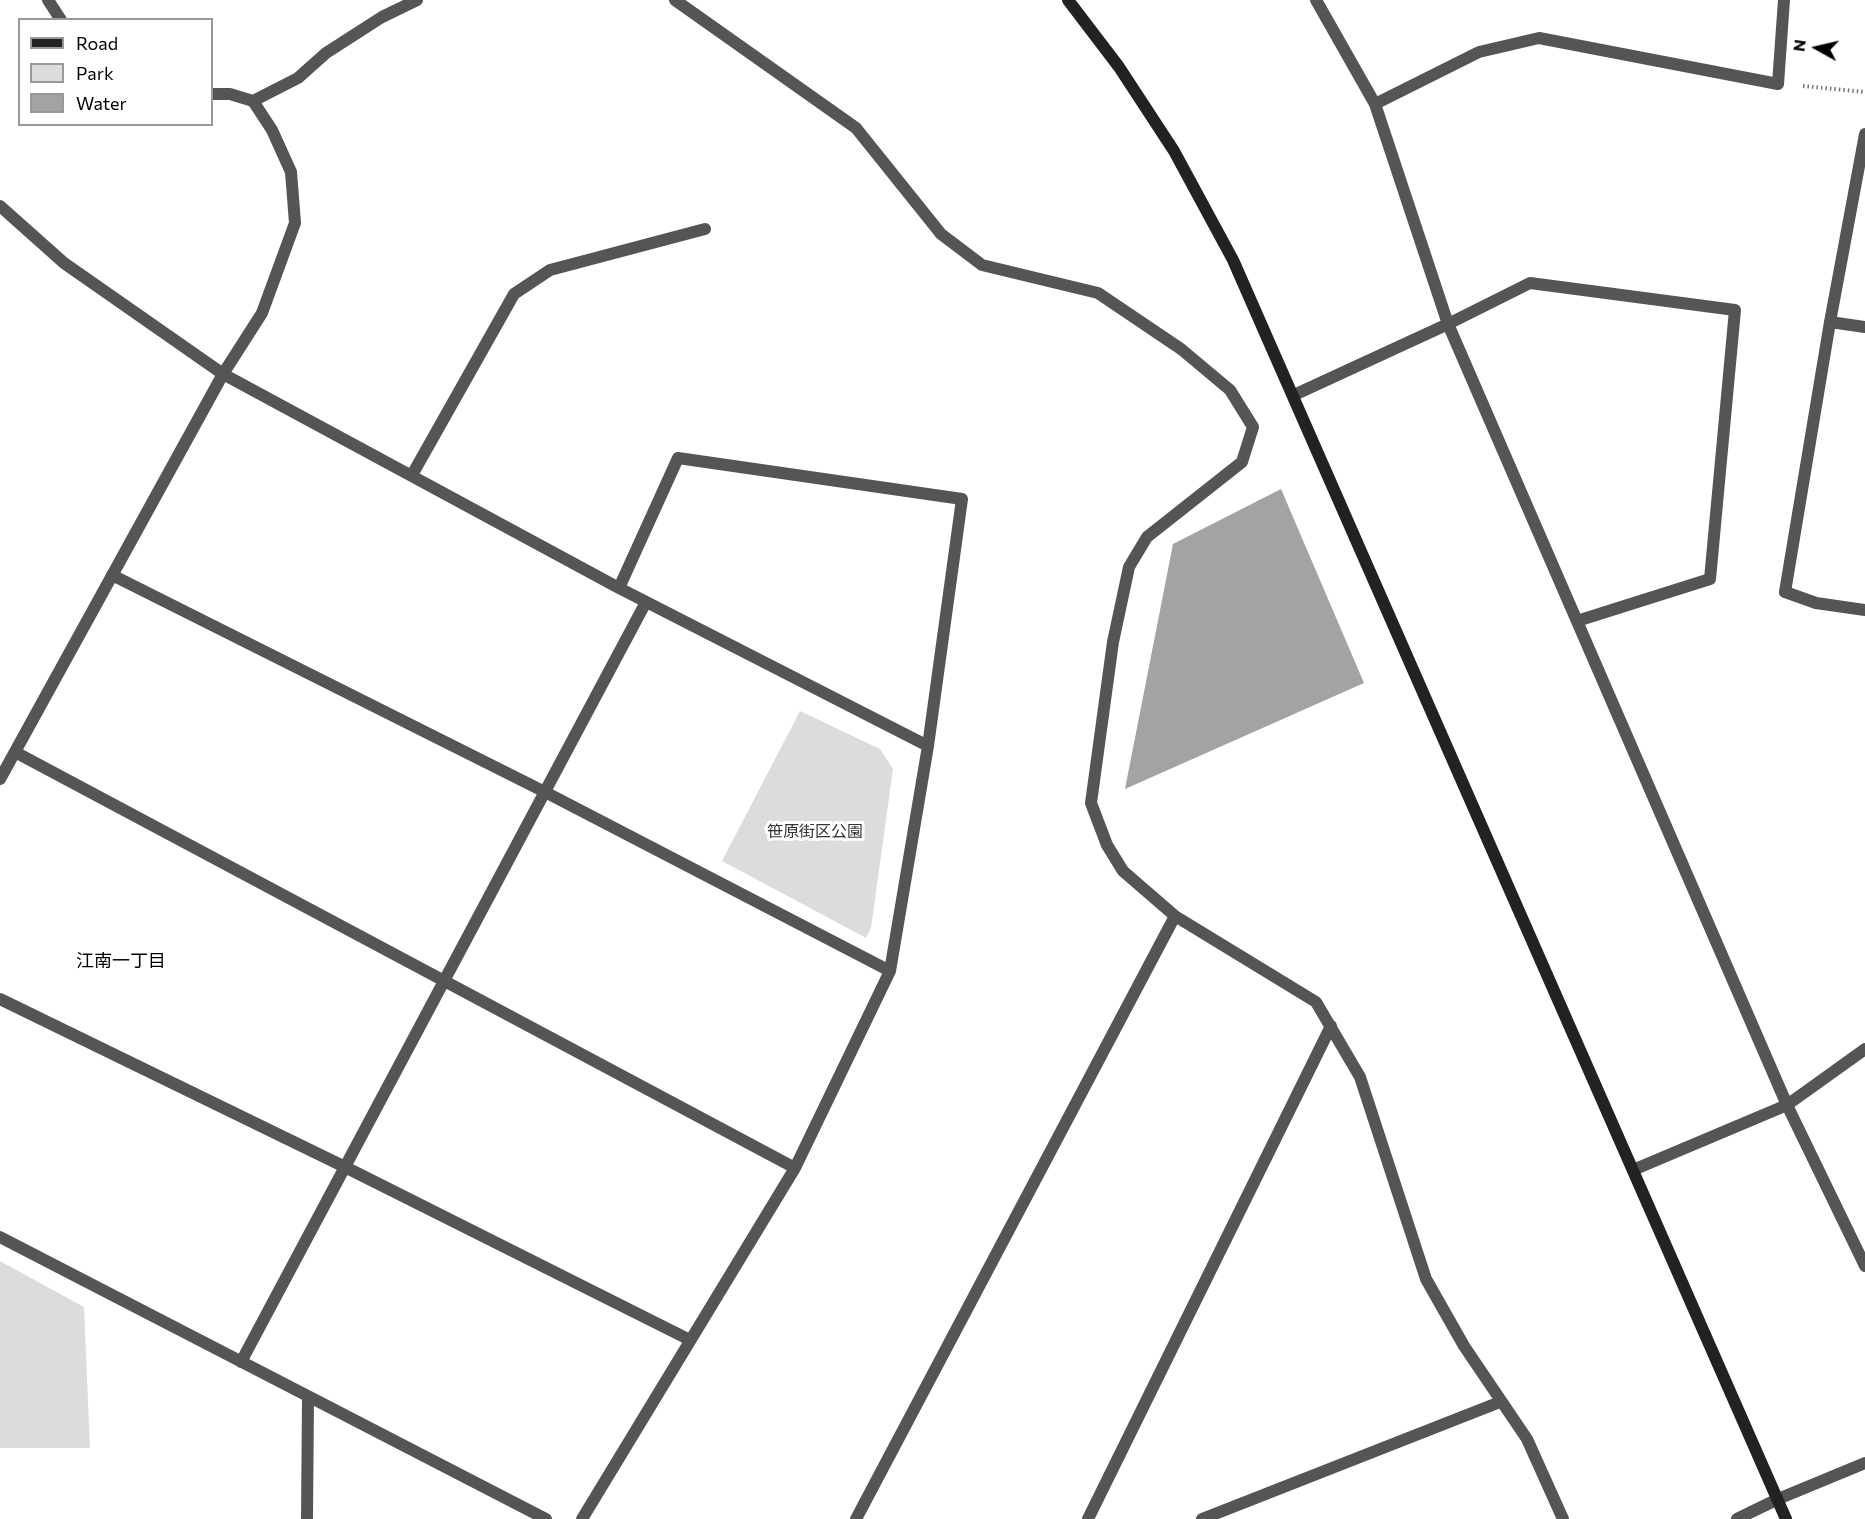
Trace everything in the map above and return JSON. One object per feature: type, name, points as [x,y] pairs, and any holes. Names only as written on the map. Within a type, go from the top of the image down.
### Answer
[{"type":"street","points":[[48,0],[60,18]]},
{"type":"street","points":[[253,101],[298,78],[326,52],[382,17],[417,0]]},
{"type":"street","points":[[675,0],[856,128],[941,234],[982,265],[1098,293],[1181,349],[1230,390],[1253,427],[1242,462],[1147,537],[1129,567],[1113,642],[1091,803],[1107,845],[1123,871],[1175,916],[1316,1002],[1360,1077],[1426,1279],[1464,1346],[1527,1439],[1563,1519]]},
{"type":"street","points":[[1068,0],[1119,67],[1174,151],[1233,260],[1786,1519]]},
{"type":"street","points":[[1316,0],[1374,104],[1448,324],[1787,1105],[1865,1266]]},
{"type":"street","points":[[1374,104],[1479,52],[1539,38],[1778,84],[1784,0]]},
{"type":"street","points":[[0,779],[223,374],[262,313],[295,223],[291,172],[272,130],[253,101],[230,94],[213,94]]},
{"type":"street","points":[[1865,134],[1830,322],[1785,592],[1816,603],[1865,610]]},
{"type":"street","points":[[0,206],[64,263],[223,374],[619,588],[928,746]]},
{"type":"street","points":[[412,475],[514,294],[550,270],[705,229]]},
{"type":"street","points":[[1293,395],[1448,324],[1530,283],[1735,310],[1710,579],[1577,621]]},
{"type":"street","points":[[1830,322],[1865,327]]},
{"type":"street","points":[[582,1519],[795,1168],[890,971],[928,746],[962,499],[678,458],[619,588]]},
{"type":"street","points":[[112,575],[545,792],[890,971]]},
{"type":"street","points":[[241,1362],[646,602]]},
{"type":"street","points":[[15,752],[795,1168]]},
{"type":"street","points":[[856,1519],[1175,916]]},
{"type":"street","points":[[0,999],[345,1167],[690,1340]]},
{"type":"street","points":[[1088,1519],[1331,1026]]},
{"type":"street","points":[[1633,1170],[1787,1105],[1865,1049]]},
{"type":"street","points":[[0,1238],[546,1519]]},
{"type":"street","points":[[307,1519],[308,1396]]},
{"type":"street","points":[[1202,1519],[1500,1402]]},
{"type":"street","points":[[1737,1519],[1778,1498],[1865,1463]]},
{"type":"path","points":[[1778,84],[1865,92]]},
{"type":"green space","name":"笹原街区公園","points":[[800,711],[880,749],[893,769],[871,928],[866,938],[722,861]]},
{"type":"green space","points":[[0,1261],[84,1307],[90,1448],[0,1448]]},
{"type":"water","points":[[1281,489],[1364,683],[1125,789],[1173,544]]},
{"type":"district","name":"江南一丁目","points":[[121,961]]}]
